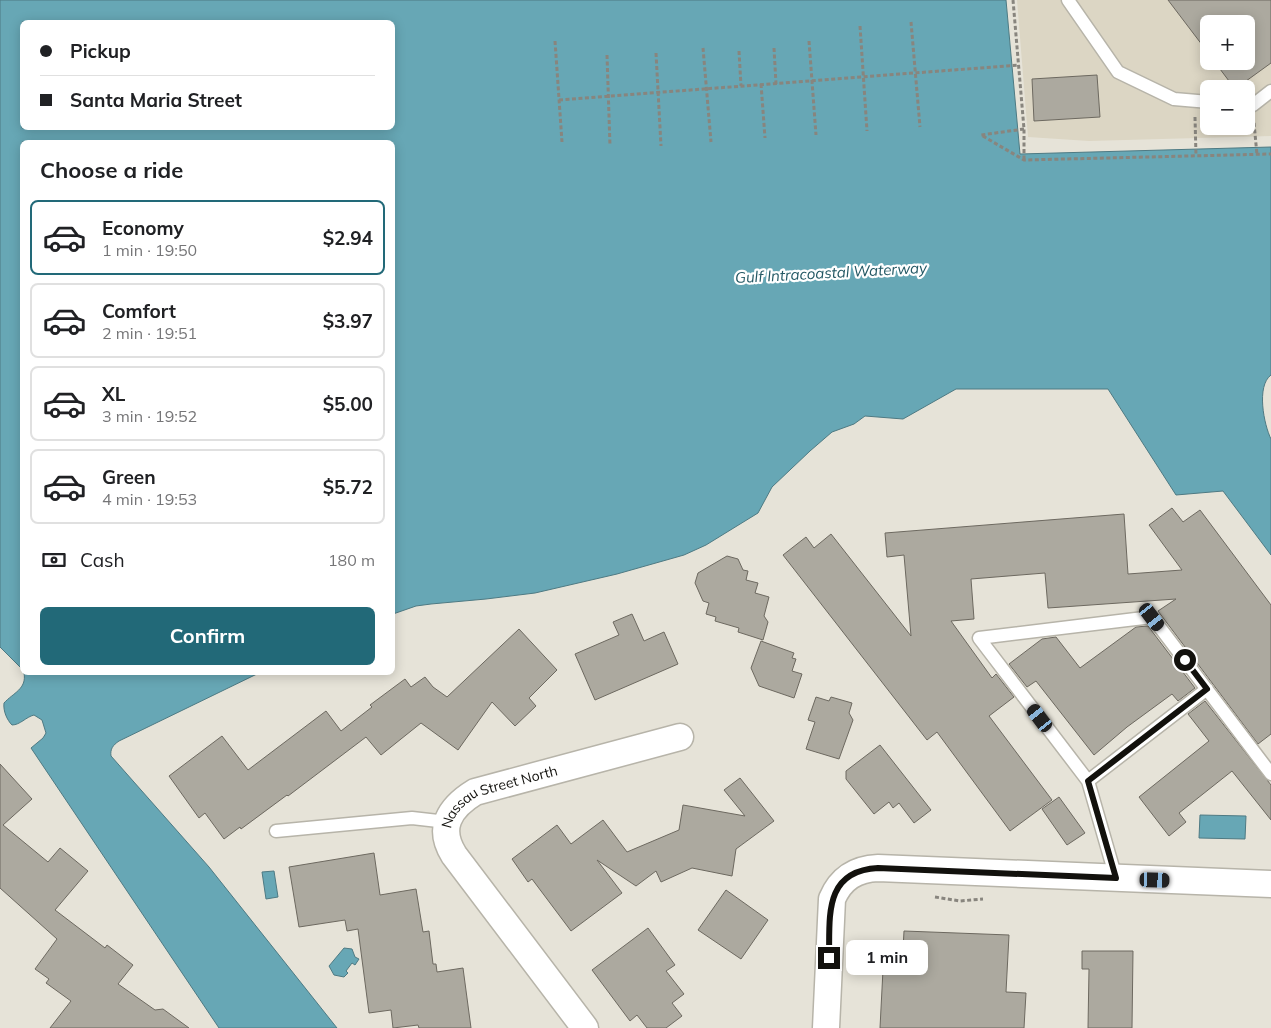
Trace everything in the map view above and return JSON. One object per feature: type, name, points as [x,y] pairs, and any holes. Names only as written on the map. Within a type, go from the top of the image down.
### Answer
[{"type":"street","name":"Nassau Street North","points":[[585,1028],[454,855],[447,841],[447,822],[456,806],[475,792],[680,737]]},
{"type":"street","points":[[826,1028],[832,899],[838,887],[853,873],[878,868],[1271,884]]},
{"type":"lane","points":[[1068,0],[1118,72],[1174,99],[1200,101]]},
{"type":"lane","points":[[1255,103],[1271,91]]},
{"type":"lane","points":[[1116,878],[1088,781],[980,638],[1152,617],[1271,774]]},
{"type":"lane","points":[[1088,781],[1207,689]]},
{"type":"lane","points":[[276,831],[412,818],[447,822]]},
{"type":"path","points":[[1013,0],[1024,129],[1024,160]]},
{"type":"path","points":[[911,22],[920,127]]},
{"type":"path","points":[[860,26],[867,131]]},
{"type":"path","points":[[555,41],[562,142]]},
{"type":"path","points":[[809,41],[816,136]]},
{"type":"path","points":[[703,48],[711,142]]},
{"type":"path","points":[[774,48],[776,84]]},
{"type":"path","points":[[739,51],[741,86]]},
{"type":"path","points":[[656,53],[661,146]]},
{"type":"path","points":[[607,55],[610,146]]},
{"type":"path","points":[[559,100],[1018,65]]},
{"type":"path","points":[[761,84],[765,138]]},
{"type":"path","points":[[1196,126],[1196,156]]},
{"type":"path","points":[[1024,129],[981,135],[1024,160],[1271,154]]},
{"type":"path","points":[[1255,137],[1257,155]]},
{"type":"path","points":[[928,896],[960,901],[985,899]]},
{"type":"shaded area","points":[[1017,0],[1271,0],[1271,136],[1089,141],[1028,137]]},
{"type":"water","name":"Gulf Intracoastal Waterway","points":[[0,0],[1006,0],[1020,154],[1271,147],[1271,375],[1266,380],[1263,406],[1266,425],[1271,439],[1271,555],[1223,491],[1176,495],[1108,389],[956,389],[903,419],[865,416],[854,424],[832,432],[772,487],[758,513],[706,545],[684,555],[617,574],[535,593],[416,606],[395,613],[395,140],[20,140],[20,667],[0,647]]},
{"type":"water","points":[[24,675],[255,675],[119,741],[112,747],[111,756],[209,867],[337,1028],[219,1028],[31,748],[46,733],[42,720],[34,715],[18,724],[12,725],[7,718],[4,703],[19,690]]},
{"type":"water","points":[[1200,815],[1246,816],[1245,839],[1199,838]]},
{"type":"water","points":[[274,871],[278,897],[266,899],[262,872]]},
{"type":"water","points":[[344,948],[352,949],[355,957],[359,959],[355,965],[352,963],[344,977],[334,975],[329,966]]},
{"type":"building","points":[[1168,0],[1271,0],[1271,63],[1247,80],[1228,80],[1221,70],[1255,70],[1255,15],[1200,15],[1200,42]]},
{"type":"building","points":[[1097,75],[1100,117],[1034,121],[1032,79]]},
{"type":"building","points":[[1172,508],[1183,522],[1200,510],[1271,605],[1271,734],[1258,744],[1158,611],[1176,599],[1048,608],[1045,573],[971,579],[974,619],[951,621],[992,678],[996,674],[1014,697],[989,716],[1052,800],[1010,831],[937,732],[927,740],[783,555],[806,537],[814,548],[831,534],[911,636],[904,555],[887,557],[885,533],[1124,514],[1128,574],[1182,570],[1149,525]]},
{"type":"building","points":[[727,556],[738,559],[743,570],[748,571],[746,580],[758,583],[755,593],[769,597],[764,616],[768,622],[763,640],[738,632],[739,628],[715,621],[716,617],[706,614],[709,603],[703,601],[695,583],[698,573]]},
{"type":"building","points":[[632,614],[644,641],[664,632],[678,664],[595,700],[575,654],[619,635],[613,622]]},
{"type":"building","points":[[1148,626],[1195,688],[1178,701],[1172,694],[1127,727],[1094,755],[1036,681],[1027,687],[1009,664],[1042,639],[1056,637],[1080,668],[1136,627]]},
{"type":"building","points":[[519,629],[557,670],[529,698],[536,706],[515,726],[492,702],[458,750],[421,723],[381,755],[366,737],[288,796],[224,839],[205,813],[199,818],[169,776],[222,736],[248,770],[326,711],[341,731],[372,707],[370,705],[405,679],[411,687],[425,677],[433,687],[447,697]]},
{"type":"building","points":[[761,641],[794,653],[792,658],[796,659],[792,671],[802,674],[794,698],[759,686],[751,668]]},
{"type":"building","points":[[816,697],[829,701],[831,697],[852,703],[849,713],[853,720],[839,759],[806,749],[815,722],[808,720]]},
{"type":"building","points":[[1205,701],[1271,785],[1271,820],[1232,771],[1179,813],[1186,822],[1169,836],[1139,797],[1209,741],[1188,714]]},
{"type":"building","points":[[880,745],[931,810],[914,823],[899,803],[893,808],[889,802],[874,814],[846,779],[846,771]]},
{"type":"building","points":[[0,764],[32,799],[3,825],[48,862],[60,848],[88,871],[55,910],[105,948],[107,945],[133,965],[118,984],[155,1010],[163,1009],[189,1028],[50,1028],[71,1001],[46,983],[49,979],[35,969],[57,939],[0,888]]},
{"type":"building","points":[[740,778],[774,821],[736,849],[732,876],[692,868],[661,882],[656,871],[636,886],[597,860],[622,893],[571,931],[532,879],[528,882],[512,859],[557,825],[571,844],[603,820],[627,852],[679,830],[683,805],[745,816],[724,790]]},
{"type":"building","points":[[1059,797],[1085,833],[1067,845],[1042,809]]},
{"type":"building","points":[[374,853],[380,895],[416,889],[423,932],[429,931],[433,964],[436,964],[437,972],[463,968],[471,1028],[419,1028],[418,1025],[393,1028],[391,1010],[369,1013],[358,929],[347,931],[345,920],[299,927],[289,867]]},
{"type":"building","points":[[726,890],[768,920],[741,959],[698,930]]},
{"type":"building","points":[[648,928],[675,965],[666,971],[684,994],[672,1003],[682,1016],[666,1028],[647,1028],[637,1015],[630,1021],[592,970]]},
{"type":"building","points":[[904,931],[1009,935],[1006,992],[1026,993],[1024,1028],[880,1028],[884,950],[903,950]]},
{"type":"building","points":[[1082,951],[1133,951],[1132,1028],[1088,1028],[1089,969],[1082,969]]},
{"type":"route","points":[[829,958],[831,906],[834,893],[847,877],[859,870],[878,868],[1116,878],[1088,781],[1207,689],[1185,660]]}]
